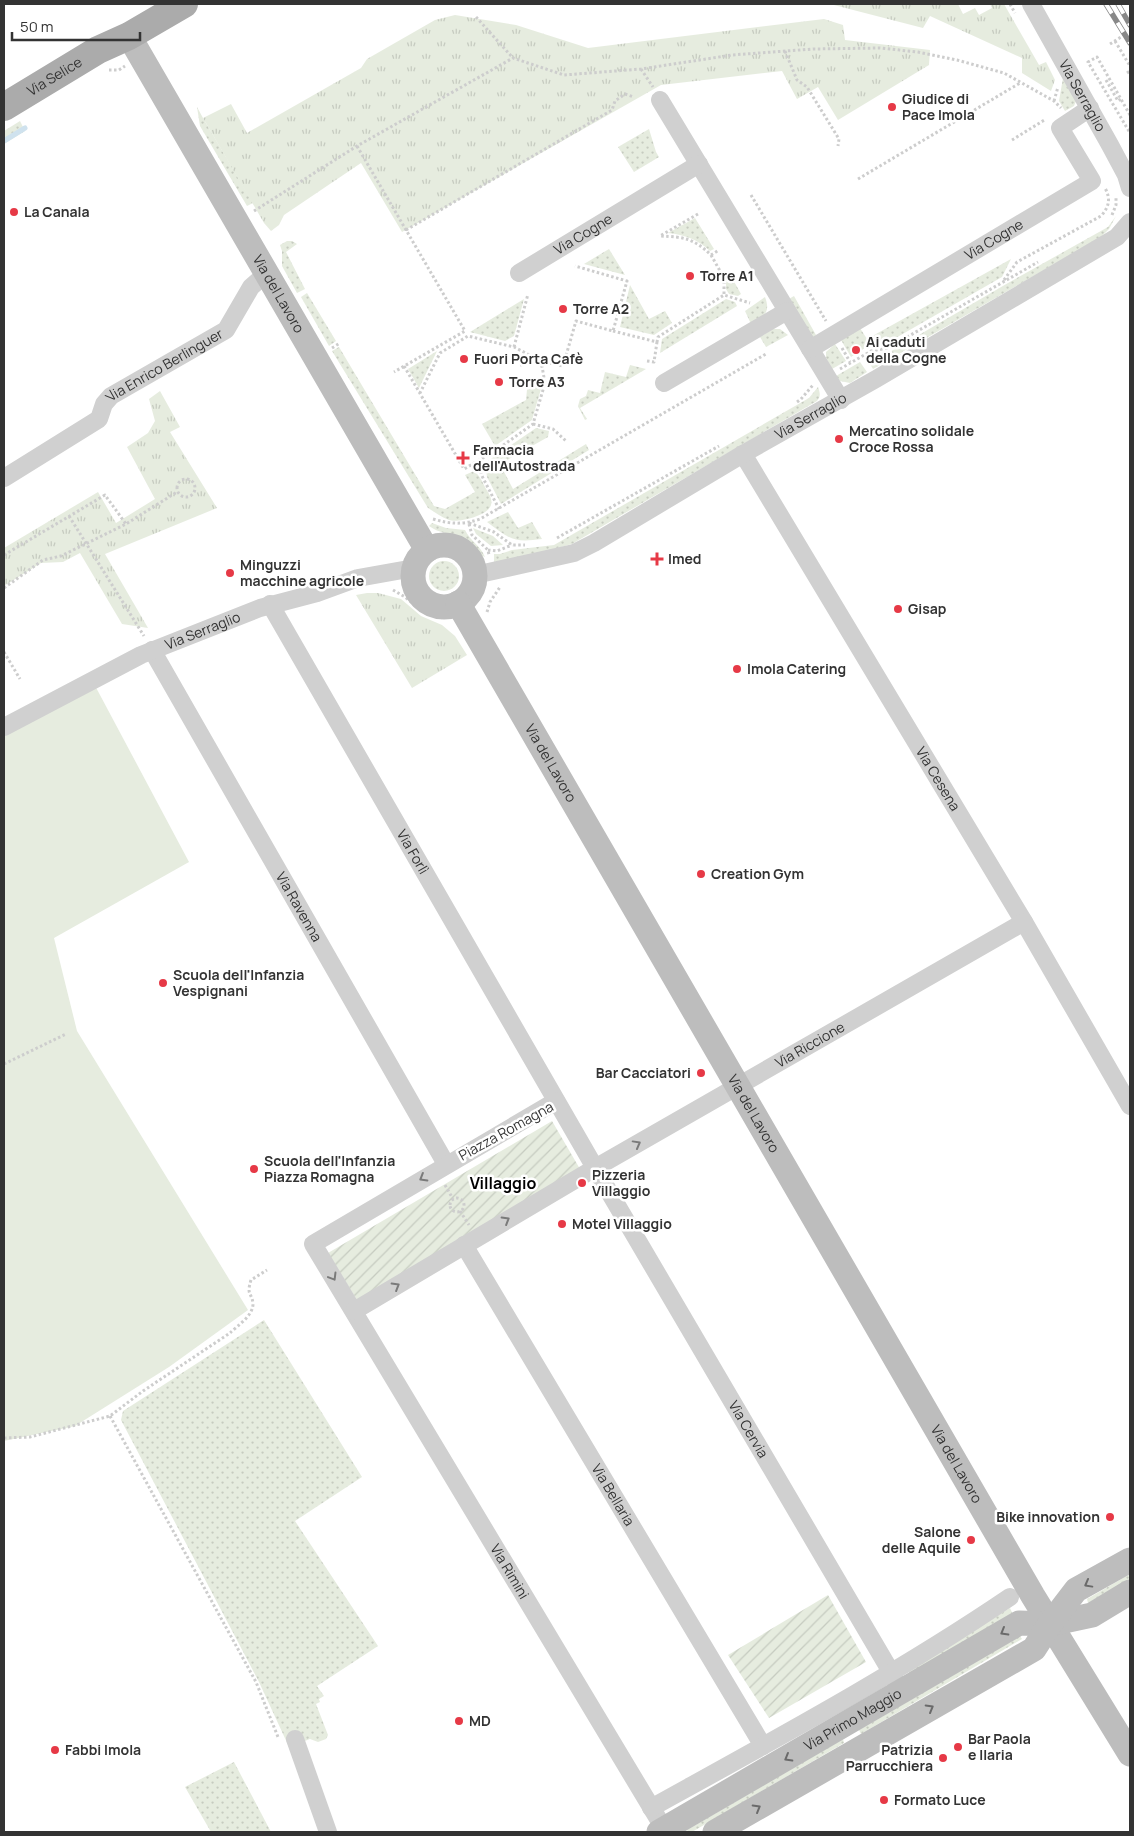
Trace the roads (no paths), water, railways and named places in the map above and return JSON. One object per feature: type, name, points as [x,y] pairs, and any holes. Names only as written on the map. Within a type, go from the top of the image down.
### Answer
[{"type":"main road","name":"Via Selice","points":[[4,107],[98,50],[129,36],[184,4]]},
{"type":"main road","name":"Via del Lavoro","points":[[129,36],[266,274],[421,559],[415,585],[425,599],[454,613],[738,1086],[1050,1624],[1130,1754]]},
{"type":"main road","points":[[421,559],[436,546],[455,546],[469,558],[474,566],[475,575],[470,592],[454,613]]},
{"type":"main road","name":"Via Primo Maggio","points":[[715,1832],[1034,1649],[1076,1590],[1130,1560]]},
{"type":"main road","name":"Via Primo Maggio","points":[[663,1831],[896,1682],[1019,1622],[1050,1624],[1092,1615],[1130,1592]]},
{"type":"street","name":"Via Serraglio","points":[[1031,4],[1126,174],[1130,188]]},
{"type":"street","points":[[660,100],[841,400]]},
{"type":"street","name":"Via Cogne","points":[[810,349],[1092,181],[1060,128],[1090,108]]},
{"type":"street","name":"Via Cogne","points":[[519,273],[699,164]]},
{"type":"street","name":"Via Serraglio","points":[[475,575],[574,553],[594,543],[743,454],[841,400],[1117,237],[1130,222]]},
{"type":"street","name":"Via Enrico Berlinguer","points":[[4,478],[99,419],[104,404],[111,396],[226,330],[251,287],[266,274]]},
{"type":"street","points":[[664,383],[788,311]]},
{"type":"street","name":"Via Cesena","points":[[743,454],[1024,922],[1130,1106]]},
{"type":"street","name":"Via Serraglio","points":[[4,727],[152,650],[270,604],[317,593],[358,578],[421,559]]},
{"type":"street","name":"Via Forlì","points":[[270,604],[556,1101]]},
{"type":"street","name":"Via Ravenna","points":[[152,650],[446,1164]]},
{"type":"street","name":"Via Riccione","points":[[595,1168],[1024,922]]},
{"type":"street","name":"Piazza Romagna","points":[[354,1310],[314,1244],[446,1164],[556,1101],[595,1168]]},
{"type":"street","points":[[354,1310],[595,1168]]},
{"type":"street","name":"Via Cervia","points":[[595,1168],[896,1682]]},
{"type":"street","name":"Via Bellaria","points":[[464,1245],[763,1746]]},
{"type":"street","name":"Via Rimini","points":[[354,1310],[663,1831]]},
{"type":"street","name":"Via Primo Maggio","points":[[651,1808],[763,1746],[896,1682],[1010,1598]]},
{"type":"street","points":[[287,1738],[328,1832]]},
{"type":"waterway","points":[[4,141],[25,128]]},
{"type":"railway","points":[[1106,4],[1130,43]]},
{"type":"railway","points":[[1118,4],[1130,25]]},
{"type":"place","name":"Giudice di Pace Imola","points":[[892,107]]},
{"type":"place","name":"La Canala","points":[[14,212]]},
{"type":"place","name":"Torre A1","points":[[690,276]]},
{"type":"place","name":"Torre A2","points":[[563,309]]},
{"type":"place","name":"Ai caduti della Cogne","points":[[856,350]]},
{"type":"place","name":"Fuori Porta Cafè","points":[[464,359]]},
{"type":"place","name":"Torre A3","points":[[499,382]]},
{"type":"place","name":"Mercatino solidale Croce Rossa","points":[[839,439]]},
{"type":"place","name":"Farmacia dell'Autostrada","points":[[463,458]]},
{"type":"place","name":"Imed","points":[[657,559]]},
{"type":"place","name":"Minguzzi macchine agricole","points":[[230,573]]},
{"type":"place","name":"Gisap","points":[[898,609]]},
{"type":"place","name":"Imola Catering","points":[[737,669]]},
{"type":"place","name":"Creation Gym","points":[[701,874]]},
{"type":"place","name":"Scuola dell'Infanzia Vespignani","points":[[163,983]]},
{"type":"place","name":"Bar Cacciatori","points":[[701,1073]]},
{"type":"place","name":"Scuola dell'Infanzia Piazza Romagna","points":[[254,1169]]},
{"type":"place","name":"Pizzeria Villaggio","points":[[582,1183]]},
{"type":"place","name":"Motel Villaggio","points":[[562,1224]]},
{"type":"place","name":"Bike innovation","points":[[1110,1517]]},
{"type":"place","name":"Salone delle Aquile","points":[[971,1540]]},
{"type":"place","name":"MD","points":[[459,1721]]},
{"type":"place","name":"Bar Paola e Ilaria","points":[[958,1747]]},
{"type":"place","name":"Fabbi Imola","points":[[55,1750]]},
{"type":"place","name":"Patrizia Parrucchiera","points":[[943,1758]]},
{"type":"place","name":"Formato Luce","points":[[884,1800]]},
{"type":"district","name":"Villaggio","points":[[503,1183]]}]
